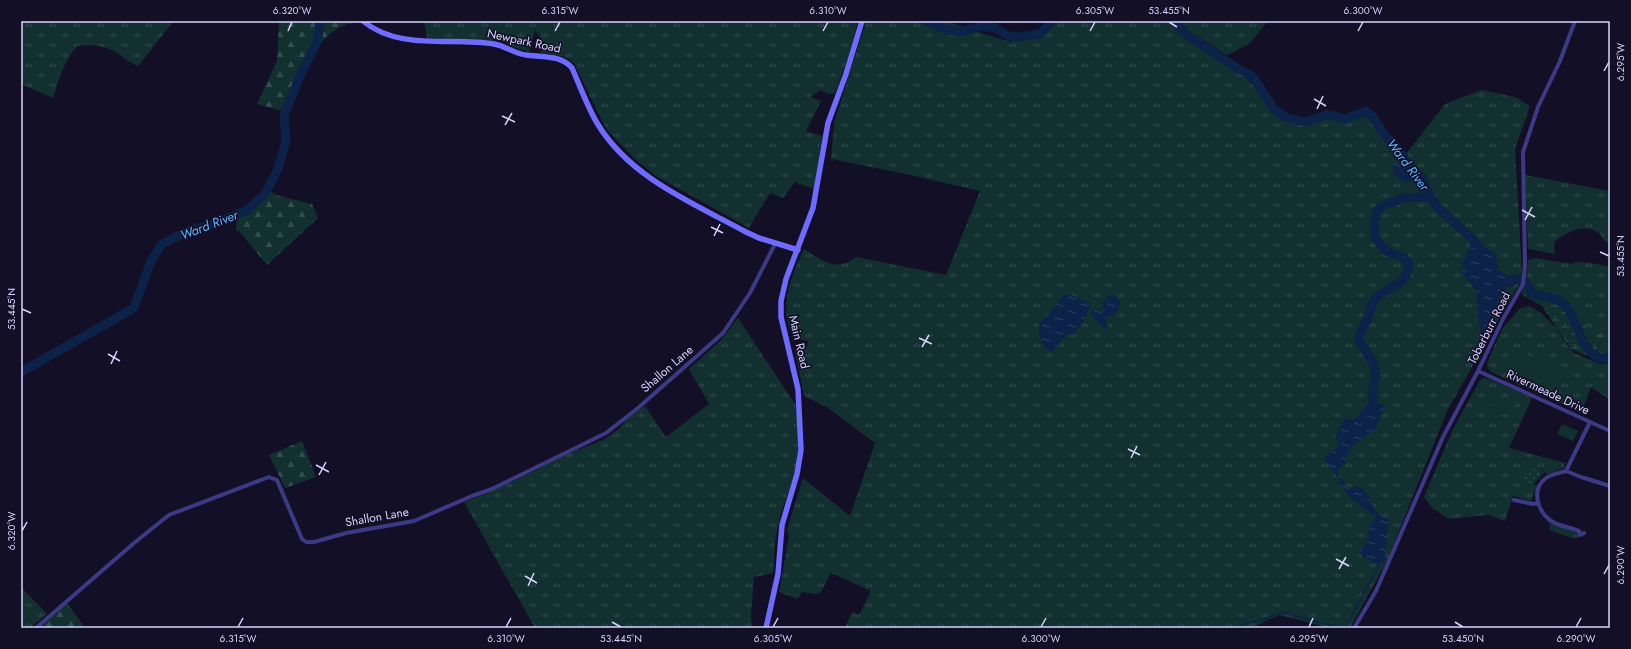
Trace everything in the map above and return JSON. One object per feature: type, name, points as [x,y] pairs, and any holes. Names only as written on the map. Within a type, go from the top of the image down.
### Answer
[{"type":"main road","name":"Newpark Road","points":[[363,21],[368,25],[386,33],[411,40],[495,44],[517,53],[557,58],[568,63],[572,68],[597,123],[610,141],[638,169],[658,184],[746,232],[775,244],[798,250]]},
{"type":"main road","name":"Main Road","points":[[766,628],[778,574],[782,525],[797,474],[801,450],[798,389],[780,311],[786,279],[814,208],[828,122],[862,21]]},
{"type":"street","name":"Toberburr Road","points":[[1354,628],[1376,591],[1443,437],[1523,284],[1525,270],[1525,207],[1523,152],[1538,107],[1560,61],[1575,21]]},
{"type":"street","name":"Shallon Lane","points":[[36,628],[134,543],[169,516],[269,477],[277,480],[302,539],[306,542],[314,542],[346,533],[415,521],[472,496],[492,489],[573,448],[595,439],[606,433],[638,408],[723,333],[750,293],[775,244]]},
{"type":"street","name":"Rivermeade Drive","points":[[1478,371],[1610,431]]},
{"type":"street","points":[[1566,472],[1590,422]]},
{"type":"street","points":[[1584,533],[1580,535],[1580,531],[1554,522],[1546,516],[1538,503],[1537,492],[1542,482],[1548,477],[1566,472],[1610,486]]},
{"type":"street","points":[[1520,495],[1516,500],[1533,504],[1538,503]]},
{"type":"green space","points":[[21,21],[173,22],[138,66],[114,51],[104,47],[94,45],[77,46],[65,64],[53,98],[21,84]]},
{"type":"green space","points":[[279,21],[316,21],[314,39],[298,71],[282,111],[257,104],[277,61]]},
{"type":"green space","points":[[323,21],[354,21],[356,23],[351,23],[340,27],[331,33],[320,44]]},
{"type":"green space","points":[[424,21],[858,21],[848,58],[835,93],[829,94],[821,90],[810,97],[821,101],[806,131],[822,136],[814,189],[795,182],[783,198],[770,193],[749,228],[656,176],[635,159],[607,130],[574,63],[559,55],[541,53],[543,41],[535,30],[529,52],[513,47],[503,41],[427,38]]},
{"type":"green space","points":[[866,21],[947,21],[1011,42],[1038,33],[1052,21],[1177,21],[1185,39],[1244,75],[1277,113],[1302,120],[1327,110],[1347,120],[1365,113],[1406,154],[1445,104],[1481,90],[1515,97],[1530,106],[1515,149],[1522,272],[1518,286],[1447,411],[1387,561],[1350,628],[1330,628],[1279,615],[1251,628],[845,628],[852,612],[859,615],[871,591],[831,573],[821,592],[816,594],[802,592],[798,599],[779,592],[789,536],[787,530],[803,478],[850,516],[875,443],[827,407],[804,396],[795,352],[796,346],[802,345],[804,349],[807,346],[808,341],[798,339],[793,336],[789,325],[786,303],[791,281],[804,249],[829,263],[842,264],[849,262],[856,257],[946,275],[980,191],[831,159],[834,123]]},
{"type":"green space","points":[[1180,21],[1268,21],[1249,44],[1227,55],[1189,31]]},
{"type":"green space","points":[[1525,175],[1610,191],[1610,246],[1595,230],[1583,229],[1565,234],[1555,241],[1555,254],[1528,249]]},
{"type":"green space","points":[[270,191],[279,196],[312,204],[318,218],[267,265],[239,231],[236,231],[237,218],[250,211]]},
{"type":"green space","points":[[1535,258],[1572,264],[1580,262],[1590,263],[1610,267],[1610,335],[1589,335],[1580,315],[1533,293],[1526,281],[1528,260]]},
{"type":"green space","points":[[1526,281],[1533,293],[1568,301],[1580,315],[1589,335],[1602,357],[1600,361],[1571,349],[1542,306],[1521,294]]},
{"type":"green space","points":[[1529,306],[1541,313],[1556,328],[1574,353],[1601,364],[1610,363],[1610,400],[1591,387],[1581,413],[1491,372],[1487,367],[1488,361],[1502,329],[1520,308]]},
{"type":"green space","points":[[738,318],[797,407],[797,467],[780,516],[775,541],[773,573],[754,577],[751,616],[752,628],[535,628],[464,502],[486,494],[538,469],[554,459],[603,440],[620,428],[626,419],[645,406],[666,437],[709,404],[689,369],[721,340]]},
{"type":"green space","points":[[1589,335],[1610,335],[1610,357],[1602,357]]},
{"type":"green space","points":[[1512,347],[1565,374],[1555,396],[1501,370]]},
{"type":"green space","points":[[1483,378],[1489,379],[1532,398],[1509,448],[1565,463],[1564,468],[1547,474],[1538,467],[1531,486],[1534,484],[1537,486],[1531,501],[1513,496],[1505,521],[1488,515],[1449,519],[1432,508],[1424,497],[1452,431],[1480,380]]},
{"type":"green space","points":[[1495,395],[1515,404],[1510,416],[1490,407]]},
{"type":"green space","points":[[1562,424],[1578,431],[1573,441],[1557,434]]},
{"type":"green space","points":[[302,441],[316,477],[285,488],[269,455]]},
{"type":"green space","points":[[1538,467],[1544,473],[1531,487],[1523,478],[1533,468],[1535,470]]},
{"type":"green space","points":[[1548,520],[1576,531],[1578,537],[1575,539],[1549,530],[1551,524],[1546,521]]},
{"type":"green space","points":[[21,587],[47,614],[30,628],[21,628]]},
{"type":"green space","points":[[67,603],[85,628],[39,628]]},
{"type":"water","points":[[1406,158],[1408,162],[1419,170],[1426,182],[1421,184],[1420,180],[1416,180],[1406,183],[1393,173],[1393,166],[1400,163],[1402,159]]},
{"type":"water","points":[[1473,239],[1481,246],[1489,249],[1495,254],[1498,265],[1497,270],[1517,279],[1503,292],[1482,338],[1478,319],[1476,290],[1464,275],[1462,266]]},
{"type":"water","points":[[1070,294],[1090,304],[1088,313],[1084,321],[1073,335],[1067,334],[1053,352],[1049,351],[1045,348],[1041,340],[1039,330],[1040,321],[1045,319],[1061,297]]},
{"type":"water","points":[[1109,295],[1118,298],[1120,303],[1118,310],[1113,315],[1105,317],[1108,326],[1104,329],[1091,313],[1093,309],[1101,313],[1104,312],[1103,307],[1105,298]]},
{"type":"water","points":[[1373,401],[1385,405],[1378,424],[1375,429],[1352,446],[1347,456],[1346,463],[1337,470],[1340,476],[1337,477],[1325,460],[1325,455],[1334,451],[1339,444],[1335,436],[1344,419],[1355,419],[1369,403]]},
{"type":"water","points":[[1342,478],[1348,490],[1355,486],[1365,491],[1376,511],[1389,519],[1385,560],[1379,565],[1363,557],[1360,553],[1368,539],[1369,526],[1376,517],[1349,496],[1343,489],[1338,479]]},
{"type":"waterway","name":"Ward River","points":[[21,372],[134,308],[151,261],[162,244],[190,230],[217,223],[247,210],[265,194],[278,169],[286,141],[284,115],[301,74],[317,42],[321,21]]},
{"type":"waterway","name":"Ward River","points":[[926,21],[944,29],[959,32],[981,26],[995,28],[1008,36],[1020,37],[1039,34],[1053,21]]},
{"type":"waterway","name":"Ward River","points":[[1176,21],[1179,28],[1190,37],[1253,77],[1274,109],[1286,117],[1305,122],[1326,115],[1345,119],[1366,111],[1372,116],[1385,135],[1402,154],[1409,167],[1421,177],[1436,206],[1473,239],[1480,249]]},
{"type":"waterway","points":[[1373,401],[1373,387],[1376,374],[1374,364],[1358,339],[1367,320],[1373,302],[1377,297],[1402,281],[1408,271],[1409,263],[1403,257],[1386,251],[1380,244],[1375,236],[1374,221],[1378,210],[1387,203],[1395,202],[1402,198],[1423,197],[1429,194]]},
{"type":"waterway","name":"Ward River","points":[[1506,283],[1517,279],[1525,282],[1532,294],[1560,301],[1567,307],[1586,346],[1592,353],[1600,358],[1610,358]]},
{"type":"waterway","points":[[1237,628],[1245,623],[1262,620],[1281,612],[1337,627],[1346,626],[1379,565]]}]
